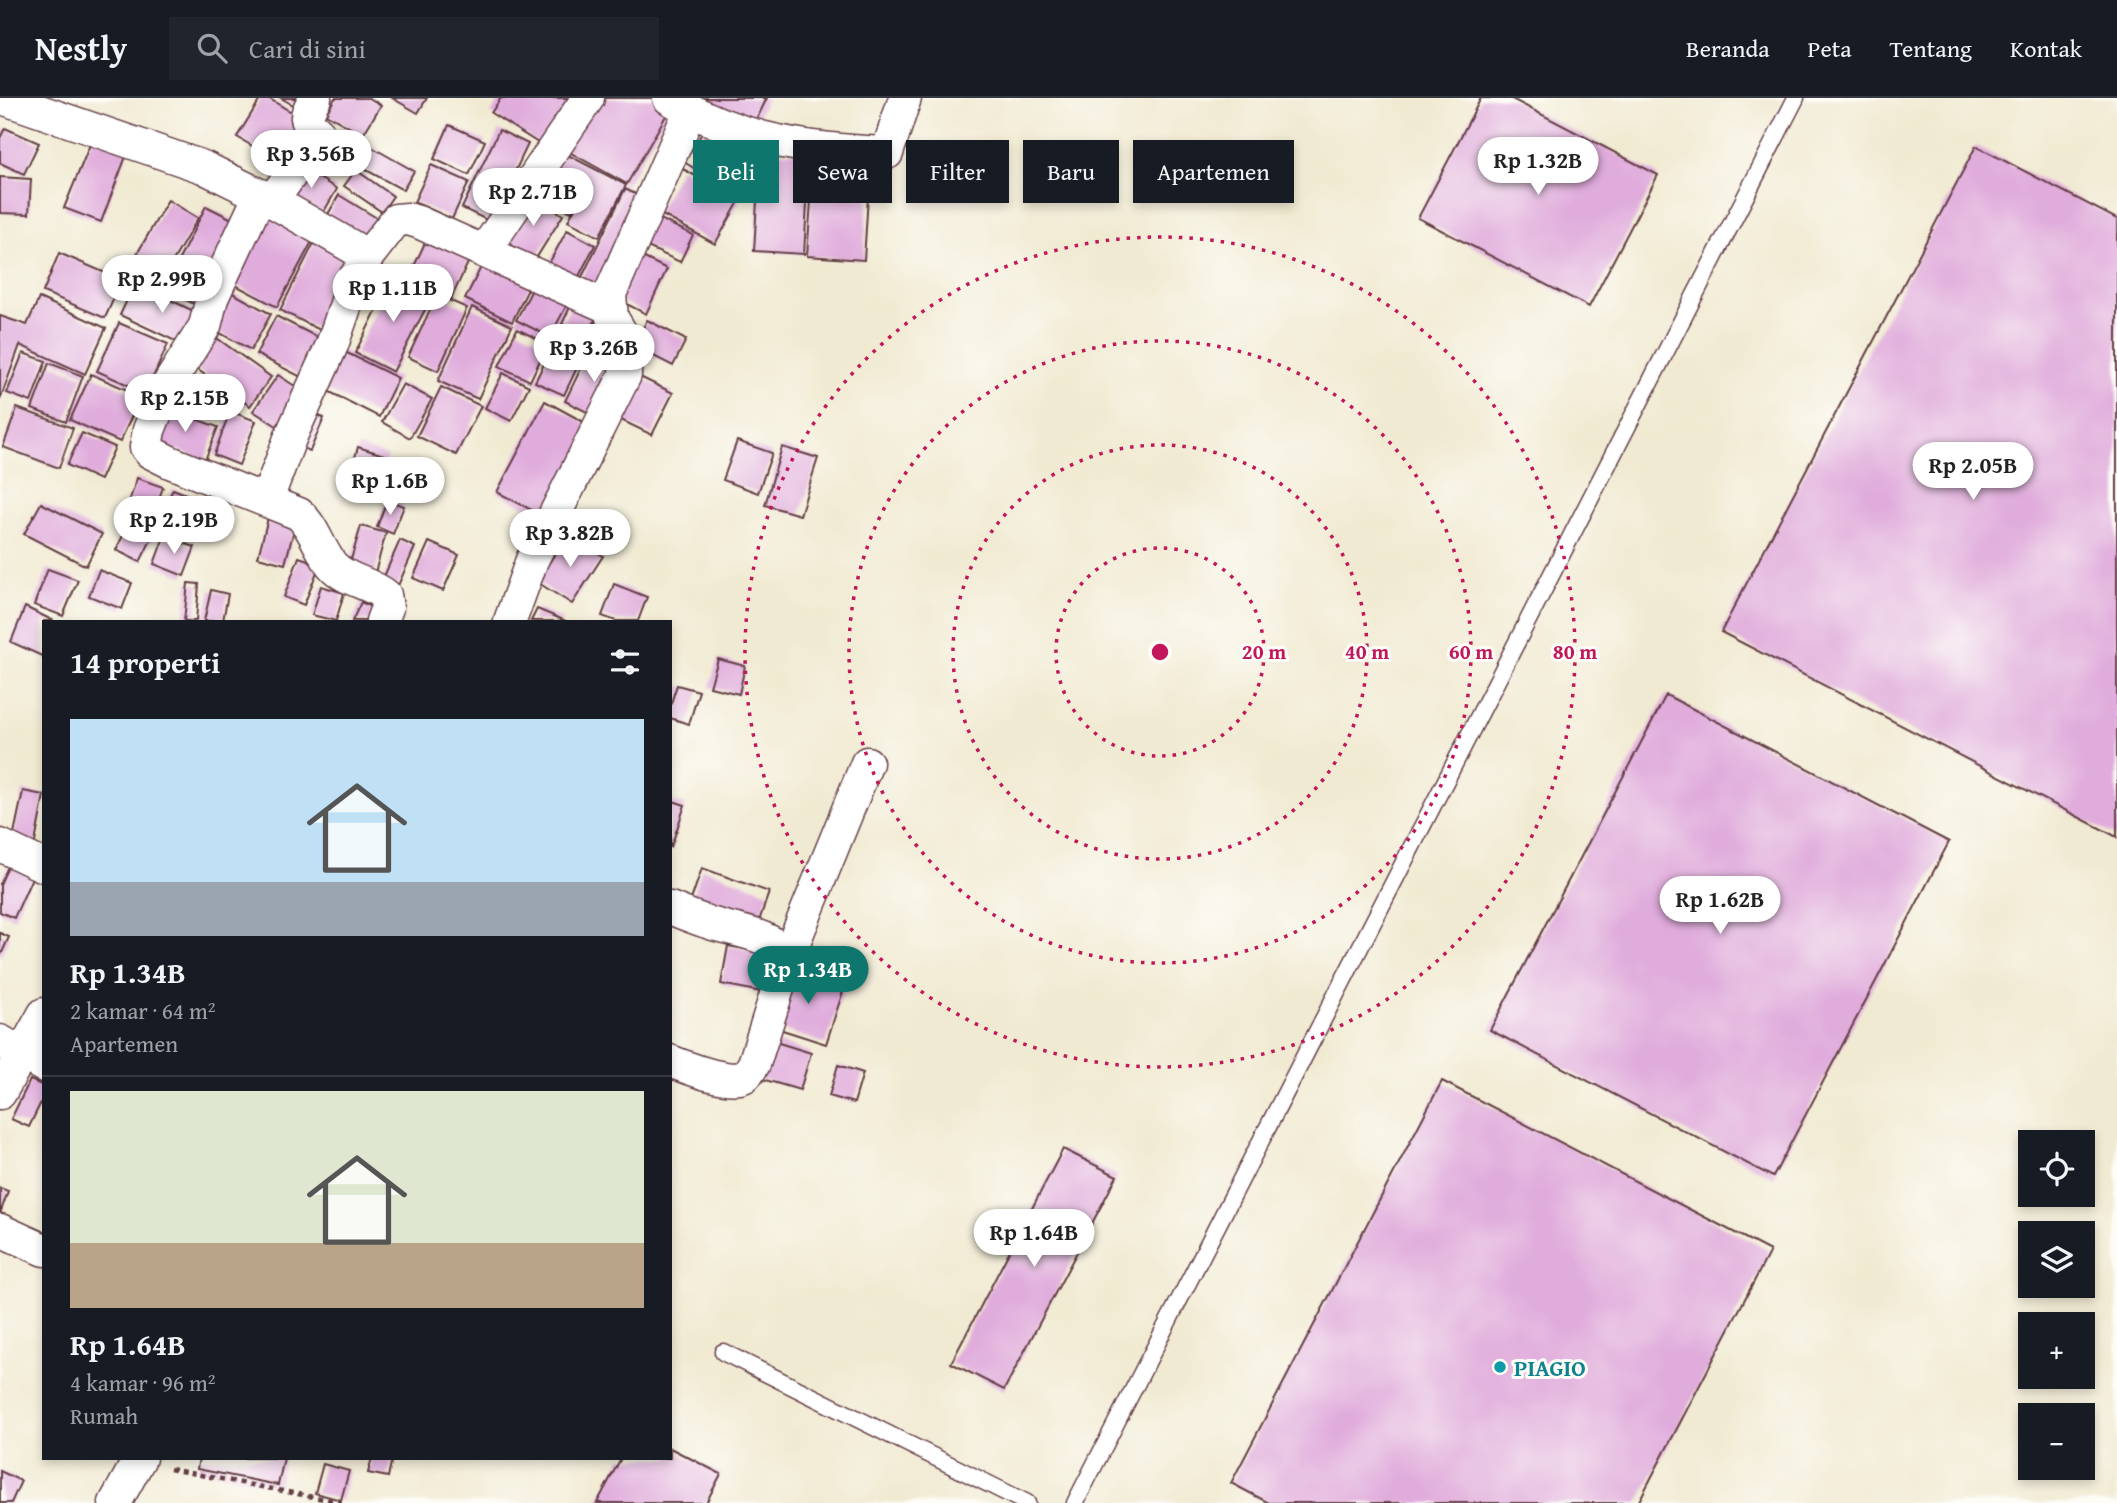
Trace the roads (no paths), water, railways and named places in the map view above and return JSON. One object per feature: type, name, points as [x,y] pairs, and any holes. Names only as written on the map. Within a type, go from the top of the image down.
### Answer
[{"type":"street","points":[[2,98],[203,167],[266,198],[368,256]]},
{"type":"street","points":[[315,98],[306,119],[317,131],[317,138],[266,198],[212,298],[205,326],[166,388],[146,440],[146,447],[150,452],[170,461],[299,514],[307,521],[320,548],[333,566],[385,595],[387,608],[382,620]]},
{"type":"street","points":[[485,250],[587,98]]},
{"type":"street","points":[[510,620],[532,560],[625,375],[626,341],[612,318],[610,295],[677,102],[764,139],[834,151],[887,153],[905,98]]},
{"type":"street","points":[[267,499],[291,436],[332,345],[355,278],[396,220],[402,218],[418,222],[610,308]]},
{"type":"street","points":[[672,1062],[710,1075],[735,1078],[743,1077],[754,1064],[788,957],[867,763]]},
{"type":"street","points":[[0,845],[42,865]]},
{"type":"street","points":[[672,909],[708,923],[755,936],[775,945],[788,957]]},
{"type":"street","points":[[0,1093],[42,1017]]},
{"type":"street","points":[[0,1230],[42,1250]]},
{"type":"street","points":[[115,1503],[139,1460]]},
{"type":"lane","points":[[1075,1503],[1796,98]]},
{"type":"lane","points":[[723,1352],[1027,1503]]},
{"type":"place","name":"PIAGIO","points":[[1500,1367]]}]
